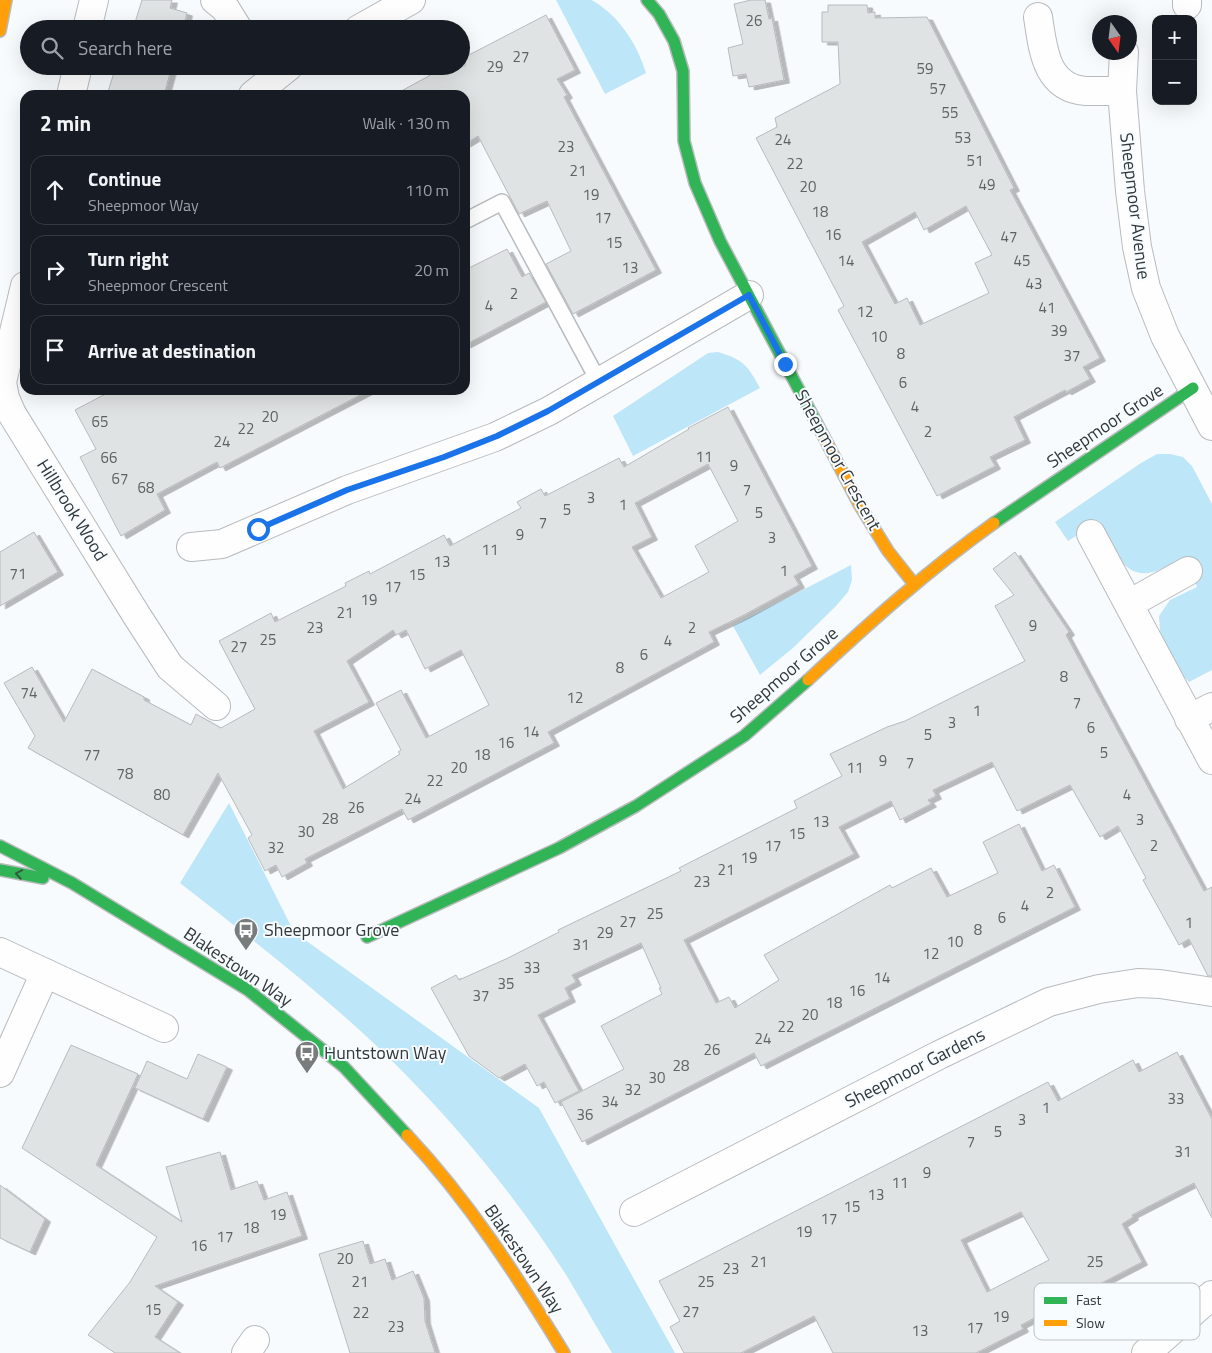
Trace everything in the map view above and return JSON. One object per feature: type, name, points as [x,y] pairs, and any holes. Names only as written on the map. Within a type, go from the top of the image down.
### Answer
[{"type":"street","points":[[0,31],[6,0]]},
{"type":"street","points":[[89,20],[94,0]]},
{"type":"street","points":[[216,0],[225,8],[232,20]]},
{"type":"street","points":[[375,20],[411,0]]},
{"type":"street","name":"Sheepmoor Crescent","points":[[647,0],[659,14],[674,41],[683,71],[684,141],[695,183],[720,241],[859,504],[888,551],[914,584]]},
{"type":"street","points":[[1038,16],[1045,58],[1052,73],[1068,86],[1085,91],[1122,91]]},
{"type":"street","name":"Sheepmoor Avenue","points":[[1124,60],[1122,91],[1135,233],[1146,288],[1165,336],[1212,426]]},
{"type":"street","points":[[72,90],[76,75]]},
{"type":"street","points":[[259,90],[278,75]]},
{"type":"street","points":[[191,548],[222,544],[347,490],[495,437],[548,411],[749,295]]},
{"type":"street","name":"Hillbrook Wood","points":[[20,307],[2,382],[5,398],[12,414],[170,667],[216,706]]},
{"type":"street","name":"Sheepmoor Grove","points":[[367,937],[559,848],[636,806],[686,775],[744,736],[781,705],[875,617],[969,541],[1069,470],[1193,388]]},
{"type":"street","points":[[1091,534],[1129,604],[1201,713],[1212,760]]},
{"type":"street","points":[[1129,604],[1188,571]]},
{"type":"street","name":"Blakestown Way","points":[[0,846],[72,883],[248,990],[344,1067],[423,1152],[475,1216],[520,1282],[564,1353]]},
{"type":"street","points":[[0,870],[72,883]]},
{"type":"street","points":[[0,952],[164,1028]]},
{"type":"street","points":[[0,1073],[45,973]]},
{"type":"street","name":"Sheepmoor Gardens","points":[[634,1212],[940,1055],[1049,1002],[1099,989],[1138,984],[1160,984],[1212,992]]},
{"type":"street","points":[[1200,1306],[1212,1295]]},
{"type":"street","points":[[1146,1353],[1161,1340]]},
{"type":"lane","points":[[470,219],[502,202],[599,382]]},
{"type":"shaded area","points":[[556,0],[591,0],[609,12],[629,36],[639,54],[646,73],[605,94]]},
{"type":"shaded area","points":[[718,352],[744,364],[760,388],[633,456],[613,416],[708,353]]},
{"type":"shaded area","points":[[1157,454],[1183,457],[1192,466],[1212,504],[1212,670],[1189,682],[1179,671],[1160,631],[1159,616],[1170,600],[1197,587],[1185,557],[1153,572],[1142,573],[1133,571],[1118,558],[1099,522],[1068,541],[1055,522]]},
{"type":"shaded area","points":[[851,565],[852,580],[848,592],[793,648],[760,675],[733,626]]},
{"type":"shaded area","points":[[229,803],[294,932],[539,1108],[675,1353],[612,1353],[568,1278],[514,1199],[429,1099],[326,1000],[180,883]]},
{"type":"building","points":[[142,0],[172,0],[170,8],[187,13],[185,20],[136,20]]},
{"type":"building","points":[[751,0],[765,0],[769,19],[772,18],[784,80],[749,87],[746,74],[733,76],[728,48],[743,44],[734,4]]},
{"type":"building","points":[[828,5],[867,5],[868,13],[875,12],[875,18],[927,17],[1014,188],[1010,190],[1100,358],[1083,367],[1090,379],[1014,417],[1025,440],[990,457],[995,466],[937,496],[838,310],[844,306],[756,138],[777,127],[775,118],[840,84],[838,42],[822,42],[822,12],[828,12]],"holes":[[[966,206],[992,255],[975,263],[989,293],[920,325],[907,298],[895,304],[862,242],[915,212],[924,230]]]},
{"type":"building","points":[[546,15],[575,70],[557,79],[567,95],[564,97],[656,270],[573,314],[546,264],[571,251],[547,201],[519,214],[478,136],[470,141],[470,90],[403,90],[431,75],[470,75],[470,54]]},
{"type":"building","points":[[113,75],[170,75],[165,90],[109,90]]},
{"type":"building","points":[[507,249],[522,277],[529,273],[546,302],[470,342],[470,268]]},
{"type":"building","points":[[104,395],[360,395],[220,468],[217,462],[157,494],[165,510],[121,536],[80,457],[96,449],[75,410]]},
{"type":"building","points":[[728,407],[812,566],[794,576],[799,585],[709,632],[714,642],[548,732],[554,743],[408,820],[402,809],[305,859],[307,863],[282,877],[276,865],[265,871],[248,838],[252,835],[218,773],[183,835],[28,748],[35,736],[4,683],[32,667],[64,722],[92,669],[191,725],[196,714],[221,728],[255,709],[219,641],[271,613],[275,622],[346,586],[345,583],[369,571],[370,574],[444,535],[450,546],[521,508],[517,502],[541,489],[545,496],[619,458],[624,467],[688,428]],"holes":[[[708,464],[738,521],[695,546],[709,572],[661,598],[632,547],[652,537],[635,503]],[[393,630],[396,635],[406,630],[425,669],[461,650],[489,705],[426,738],[401,690],[376,703],[401,750],[398,752],[400,754],[343,789],[314,731],[369,702],[347,661]]]},
{"type":"building","points":[[34,532],[58,572],[0,606],[0,552]]},
{"type":"building","points":[[1015,552],[1069,632],[1066,635],[1204,891],[1212,887],[1212,976],[1208,976],[1189,939],[1179,945],[1143,880],[1146,878],[1118,826],[1100,837],[1070,785],[1017,811],[992,762],[933,790],[936,796],[928,800],[931,804],[900,820],[891,801],[839,827],[854,854],[684,940],[716,1003],[729,997],[735,1008],[779,980],[764,955],[890,885],[892,888],[931,868],[947,897],[998,873],[983,842],[1019,824],[1042,871],[1054,865],[1075,907],[761,1066],[754,1053],[582,1142],[561,1102],[624,1069],[601,1026],[662,994],[641,943],[572,975],[576,982],[565,988],[570,999],[538,1015],[579,1091],[555,1103],[544,1082],[537,1086],[525,1064],[499,1078],[469,1056],[431,988],[456,975],[459,980],[508,958],[559,932],[558,930],[681,871],[679,868],[797,808],[794,801],[842,776],[830,754],[887,727],[905,721],[1025,661],[995,606],[1014,595],[993,569]]},
{"type":"building","points":[[71,1045],[138,1074],[96,1165],[182,1222],[166,1167],[220,1152],[231,1190],[257,1181],[264,1200],[287,1192],[302,1236],[155,1286],[178,1302],[155,1337],[180,1353],[115,1353],[88,1335],[130,1282],[157,1237],[22,1148]]},
{"type":"building","points":[[1177,1052],[1212,1119],[1212,1218],[1194,1183],[1132,1215],[1133,1217],[1122,1224],[1142,1262],[1102,1283],[1034,1283],[1034,1318],[1021,1325],[1023,1329],[976,1353],[833,1353],[814,1316],[741,1353],[684,1353],[670,1327],[680,1321],[659,1281],[1048,1082],[1058,1101],[1133,1060],[1139,1072]],"holes":[[[1021,1212],[1049,1260],[987,1292],[961,1240]]]},
{"type":"building","points":[[198,1054],[227,1067],[203,1119],[135,1088],[147,1061],[187,1079]]},
{"type":"building","points":[[0,1185],[45,1219],[30,1252],[0,1238]]},
{"type":"building","points":[[363,1241],[370,1264],[385,1259],[392,1280],[413,1271],[424,1298],[425,1321],[435,1353],[350,1353],[319,1254]]},
{"type":"traffic: fast","points":[[647,0],[659,14],[674,41],[683,71],[684,141],[695,183],[720,241],[824,437]]},
{"type":"traffic: fast","points":[[994,523],[1193,388]]},
{"type":"traffic: fast","points":[[367,937],[559,848],[636,806],[744,736],[808,680]]},
{"type":"traffic: fast","points":[[0,846],[72,883],[248,990],[344,1067],[407,1135]]},
{"type":"traffic: fast","points":[[0,870],[43,878]]},
{"type":"traffic: slow","points":[[0,31],[6,0]]},
{"type":"traffic: slow","points":[[824,437],[859,504],[888,551],[914,584]]},
{"type":"traffic: slow","points":[[808,680],[899,598],[994,523]]},
{"type":"traffic: slow","points":[[407,1135],[430,1160],[472,1213],[564,1353]]},
{"type":"place","name":"Sheepmoor Grove","points":[[246,951]]},
{"type":"place","name":"Huntstown Way","points":[[307,1074]]},
{"type":"route","points":[[258,529],[347,490],[444,457],[497,436],[548,411],[749,295],[785,364]]}]
